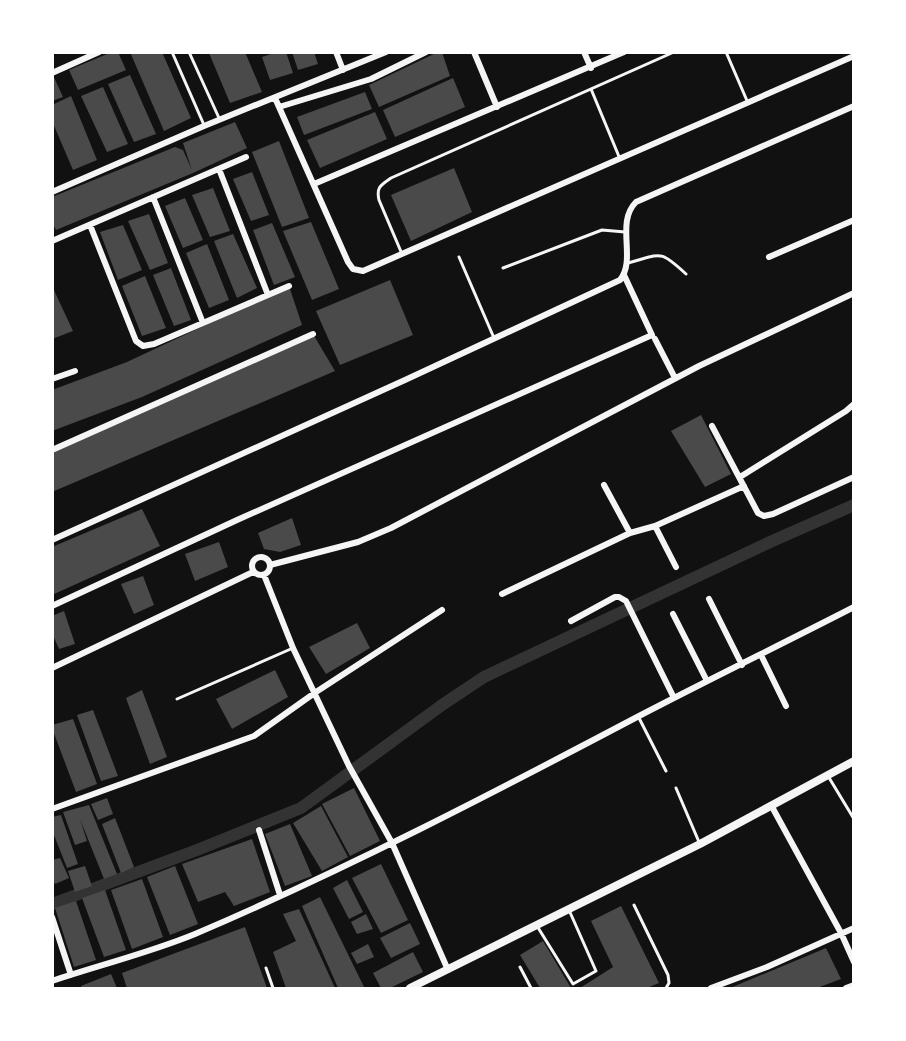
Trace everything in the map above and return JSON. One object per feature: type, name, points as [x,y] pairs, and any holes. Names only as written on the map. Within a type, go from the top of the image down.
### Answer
[{"type":"street","points":[[52,73],[99,52]]},
{"type":"street","points":[[336,52],[343,70]]},
{"type":"street","points":[[52,192],[204,126],[386,52]]},
{"type":"street","points":[[279,107],[371,79],[426,52]]},
{"type":"street","points":[[474,52],[497,107]]},
{"type":"street","points":[[584,52],[591,68]]},
{"type":"street","points":[[314,184],[624,52]]},
{"type":"street","points":[[275,98],[348,262],[353,269],[363,271],[854,56]]},
{"type":"street","points":[[52,540],[620,280],[624,275],[626,264],[625,232],[630,208],[636,202],[854,106]]},
{"type":"street","points":[[52,241],[246,157]]},
{"type":"street","points":[[219,169],[268,295]]},
{"type":"street","points":[[153,197],[203,323]]},
{"type":"street","points":[[769,257],[854,220]]},
{"type":"street","points":[[90,225],[136,341],[143,346],[154,345],[289,286]]},
{"type":"street","points":[[52,606],[237,519],[652,335],[624,275]]},
{"type":"street","points":[[270,565],[358,542],[391,528],[675,378],[854,293]]},
{"type":"street","points":[[52,450],[313,334]]},
{"type":"street","points":[[655,339],[675,378]]},
{"type":"street","points":[[52,380],[75,371]]},
{"type":"street","points":[[740,477],[854,405]]},
{"type":"street","points":[[712,426],[758,513],[764,516],[854,477]]},
{"type":"street","points":[[604,485],[630,533]]},
{"type":"street","points":[[502,594],[630,533],[655,526],[744,486]]},
{"type":"street","points":[[655,526],[676,567]]},
{"type":"street","points":[[257,557],[266,558],[270,565],[268,573],[256,575],[253,572],[252,563],[257,557]]},
{"type":"street","points":[[52,668],[253,572]]},
{"type":"street","points":[[264,575],[293,648],[316,692],[349,766],[392,843],[448,970]]},
{"type":"street","points":[[572,621],[615,597],[626,602],[674,698]]},
{"type":"street","points":[[709,599],[742,665]]},
{"type":"street","points":[[52,981],[192,935],[280,896],[525,777],[638,716],[854,607]]},
{"type":"street","points":[[52,809],[254,736],[316,692],[442,610]]},
{"type":"street","points":[[673,614],[707,681]]},
{"type":"street","points":[[761,655],[786,706]]},
{"type":"street","points":[[410,988],[700,844],[854,761]]},
{"type":"street","points":[[771,805],[841,933],[854,962]]},
{"type":"street","points":[[259,830],[280,896]]},
{"type":"street","points":[[53,919],[71,975]]},
{"type":"street","points":[[711,988],[767,967],[854,928]]},
{"type":"street","points":[[846,988],[854,985]]},
{"type":"lane","points":[[171,52],[204,126]]},
{"type":"lane","points":[[189,52],[220,120]]},
{"type":"lane","points":[[402,254],[379,200],[377,191],[379,186],[391,178],[674,52]]},
{"type":"lane","points":[[726,52],[748,103]]},
{"type":"lane","points":[[591,89],[620,159]]},
{"type":"lane","points":[[503,268],[602,230],[625,232]]},
{"type":"lane","points":[[626,264],[659,255],[667,257],[686,274]]},
{"type":"lane","points":[[459,257],[494,338]]},
{"type":"lane","points":[[177,699],[293,648]]},
{"type":"lane","points":[[638,716],[666,771]]},
{"type":"lane","points":[[828,775],[854,819]]},
{"type":"lane","points":[[676,788],[700,844]]},
{"type":"lane","points":[[634,905],[668,975],[669,983],[666,988]]},
{"type":"lane","points":[[536,925],[573,984],[596,971],[568,909]]},
{"type":"lane","points":[[520,967],[531,988]]},
{"type":"lane","points":[[266,968],[273,988]]},
{"type":"building","points":[[112,52],[118,52],[126,70],[78,90],[69,70]]},
{"type":"building","points":[[130,52],[162,52],[191,118],[164,131]]},
{"type":"building","points":[[245,52],[262,92],[230,103],[209,53]]},
{"type":"building","points":[[277,52],[286,52],[293,73],[270,80],[262,57]]},
{"type":"building","points":[[292,52],[314,52],[318,64],[298,70]]},
{"type":"building","points":[[442,52],[450,76],[379,107],[369,85]]},
{"type":"building","points":[[52,73],[63,97],[52,101]]},
{"type":"building","points":[[130,75],[156,134],[134,142],[108,84]]},
{"type":"building","points":[[453,78],[465,107],[395,137],[383,110]]},
{"type":"building","points":[[103,87],[128,144],[107,152],[81,96]]},
{"type":"building","points":[[365,92],[372,109],[304,135],[297,117]]},
{"type":"building","points":[[71,96],[97,160],[73,170],[52,121],[52,105]]},
{"type":"building","points":[[375,112],[387,139],[320,168],[307,140]]},
{"type":"building","points":[[235,122],[247,148],[56,230],[52,222],[52,197],[175,147],[183,150],[192,170],[183,143]]},
{"type":"building","points":[[279,141],[309,218],[282,227],[252,152]]},
{"type":"building","points":[[454,168],[472,212],[411,241],[391,195]]},
{"type":"building","points":[[252,172],[269,215],[251,221],[233,179]]},
{"type":"building","points":[[213,188],[230,231],[210,237],[192,195]]},
{"type":"building","points":[[185,198],[203,240],[183,248],[165,206]]},
{"type":"building","points":[[149,214],[168,263],[150,270],[128,221]]},
{"type":"building","points":[[311,222],[339,289],[312,300],[283,231]]},
{"type":"building","points":[[272,223],[295,277],[274,285],[253,230]]},
{"type":"building","points":[[123,225],[142,270],[118,280],[100,232]]},
{"type":"building","points":[[233,234],[257,288],[237,298],[214,241]]},
{"type":"building","points":[[207,244],[229,300],[209,308],[186,253]]},
{"type":"building","points":[[171,268],[191,320],[174,326],[153,275]]},
{"type":"building","points":[[145,276],[166,328],[142,336],[122,286]]},
{"type":"building","points":[[390,280],[413,335],[340,365],[316,311]]},
{"type":"building","points":[[52,286],[73,331],[52,339]]},
{"type":"building","points":[[289,286],[302,325],[142,397],[52,431],[52,390],[127,362]]},
{"type":"building","points":[[313,334],[335,371],[52,492],[52,450]]},
{"type":"building","points":[[701,415],[731,474],[705,487],[671,431]]},
{"type":"building","points":[[142,509],[160,546],[52,595],[52,547]]},
{"type":"building","points":[[292,518],[301,545],[280,552],[264,549],[258,533]]},
{"type":"building","points":[[219,542],[228,567],[195,581],[185,554]]},
{"type":"building","points":[[143,576],[154,605],[134,614],[121,584]]},
{"type":"building","points":[[64,611],[75,644],[59,649],[52,633],[52,616]]},
{"type":"building","points":[[357,623],[370,648],[326,674],[309,647]]},
{"type":"building","points":[[275,670],[288,697],[232,729],[216,699]]},
{"type":"building","points":[[142,690],[167,757],[150,764],[126,698]]},
{"type":"building","points":[[93,710],[118,776],[101,781],[77,715]]},
{"type":"building","points":[[73,719],[97,784],[76,792],[52,728],[52,725]]},
{"type":"building","points":[[354,788],[380,841],[350,856],[322,804]]},
{"type":"building","points":[[107,798],[113,814],[98,820],[91,804]]},
{"type":"building","points":[[89,805],[117,874],[104,879],[80,819],[87,841],[75,845],[63,812]]},
{"type":"building","points":[[321,806],[348,857],[322,871],[293,823]]},
{"type":"building","points":[[61,815],[78,864],[67,868],[52,830],[52,817]]},
{"type":"building","points":[[115,818],[134,867],[121,873],[102,824]]},
{"type":"building","points":[[290,824],[312,876],[285,886],[265,834]]},
{"type":"building","points":[[252,839],[270,892],[234,906],[225,892],[198,902],[182,864]]},
{"type":"building","points":[[60,858],[69,878],[55,884],[52,878],[52,860]]},
{"type":"building","points":[[381,864],[408,920],[381,933],[352,878]]},
{"type":"building","points":[[85,866],[92,886],[75,892],[68,871]]},
{"type":"building","points":[[175,866],[198,924],[170,935],[147,877]]},
{"type":"building","points":[[142,879],[163,937],[132,949],[111,890]]},
{"type":"building","points":[[347,880],[363,912],[349,919],[333,888]]},
{"type":"building","points":[[105,890],[126,950],[104,957],[82,898]]},
{"type":"building","points":[[320,897],[364,987],[338,988],[302,906]]},
{"type":"building","points":[[76,901],[96,960],[74,967],[55,908]]},
{"type":"building","points":[[621,906],[659,983],[647,988],[580,988],[613,967],[591,921]]},
{"type":"building","points":[[299,909],[335,988],[286,988],[273,952],[296,941],[283,914]]},
{"type":"building","points":[[366,914],[373,929],[357,934],[351,922]]},
{"type":"building","points":[[410,923],[420,944],[391,958],[380,938]]},
{"type":"building","points":[[245,927],[267,988],[127,988],[122,973]]},
{"type":"building","points":[[543,941],[571,988],[540,988],[520,955]]},
{"type":"building","points":[[368,944],[374,957],[357,964],[351,953]]},
{"type":"building","points":[[826,948],[841,979],[817,988],[730,988]]},
{"type":"building","points":[[413,952],[423,972],[390,988],[381,988],[373,973]]},
{"type":"building","points":[[111,974],[117,988],[82,988],[81,986]]},
{"type":"waterway","points":[[52,904],[301,808],[484,677],[770,542],[854,505]]}]
